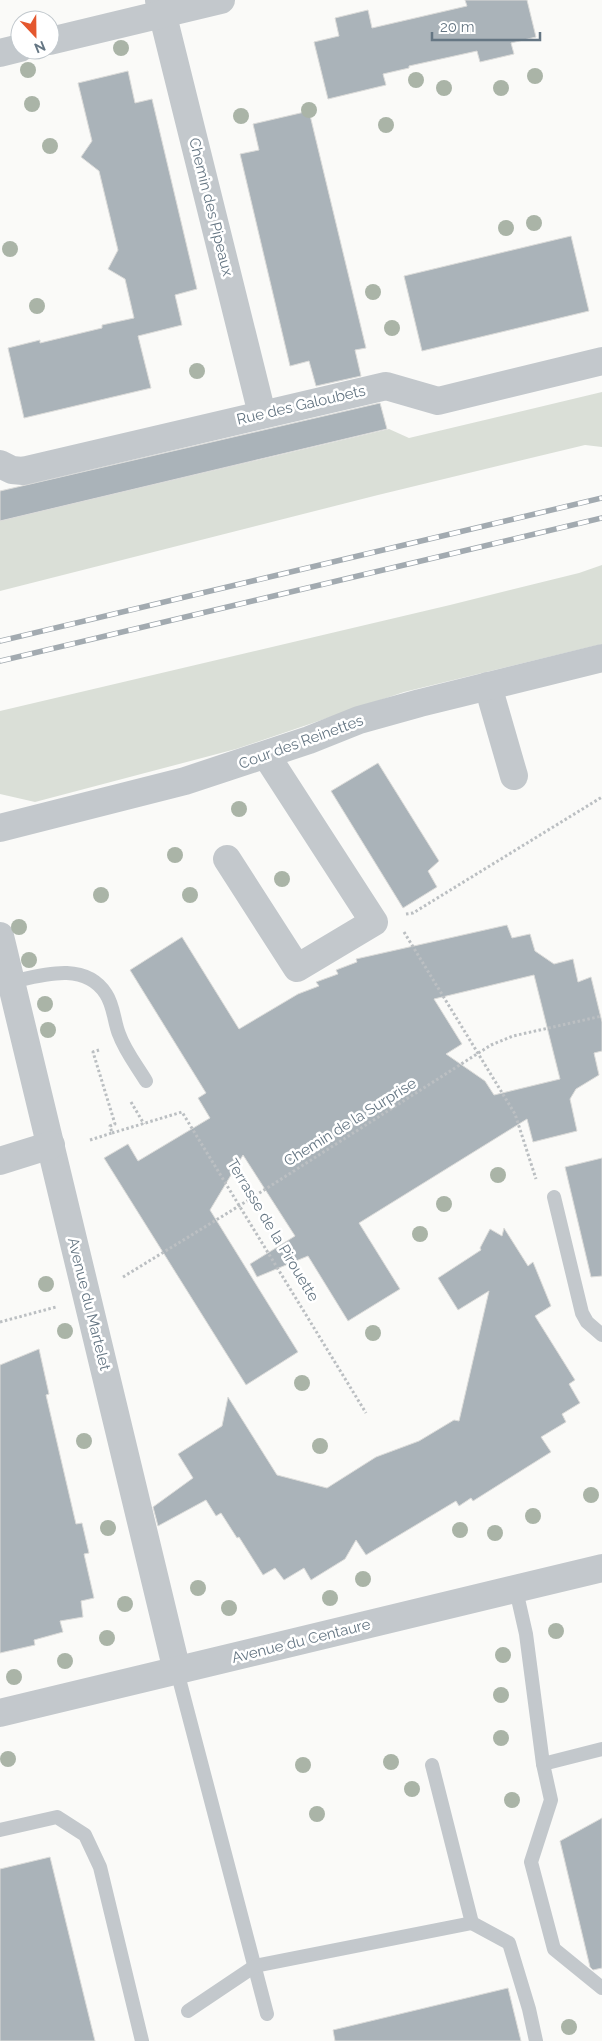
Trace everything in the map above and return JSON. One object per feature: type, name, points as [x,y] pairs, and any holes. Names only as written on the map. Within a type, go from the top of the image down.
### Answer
[{"type":"street","points":[[60,38],[160,7],[221,0]]},
{"type":"street","name":"Chemin des Pipeaux","points":[[160,7],[262,414]]},
{"type":"street","name":"Rue des Galoubets","points":[[0,464],[12,470],[23,471],[386,386],[438,401],[602,361]]},
{"type":"street","name":"Cour des Reinettes","points":[[0,828],[185,781],[266,755],[359,720],[602,658]]},
{"type":"street","points":[[488,686],[514,776]]},
{"type":"street","points":[[227,859],[297,968],[384,919],[266,755]]},
{"type":"street","name":"Avenue du Martelet","points":[[0,936],[176,1671]]},
{"type":"street","points":[[0,1161],[51,1145]]},
{"type":"street","name":"Avenue du Centaure","points":[[0,1712],[602,1568]]},
{"type":"lane","points":[[11,982],[68,972],[92,981],[106,994],[123,1042],[146,1081]]},
{"type":"lane","points":[[554,1197],[582,1313],[587,1322],[602,1335]]},
{"type":"lane","points":[[516,1590],[526,1634],[543,1764],[551,1800],[532,1862],[554,1949],[602,1988]]},
{"type":"lane","points":[[176,1671],[267,2014]]},
{"type":"lane","points":[[543,1764],[602,1749]]},
{"type":"lane","points":[[432,1766],[472,1922]]},
{"type":"lane","points":[[0,1830],[57,1817],[85,1835],[100,1868],[142,2041]]},
{"type":"lane","points":[[188,2010],[255,1966],[472,1922],[508,1943],[529,2009],[536,2041]]},
{"type":"path","points":[[554,1197],[537,1181],[515,1114],[478,1054],[384,919],[413,913],[602,796]]},
{"type":"path","name":"Chemin de la Surprise","points":[[123,1277],[239,1206],[491,1045],[513,1036],[602,1016]]},
{"type":"path","points":[[102,1054],[98,1050],[93,1052],[115,1124],[110,1126],[112,1133]]},
{"type":"path","points":[[126,1094],[144,1124]]},
{"type":"path","name":"Terrasse de la Pirouette","points":[[90,1140],[182,1112],[366,1413]]},
{"type":"path","points":[[0,1322],[88,1299]]},
{"type":"shaded area","points":[[602,392],[602,447],[585,445],[378,495],[0,591],[0,521],[389,429],[409,438]]},
{"type":"shaded area","points":[[602,565],[602,644],[404,692],[236,749],[35,802],[0,794],[0,711],[450,605],[579,573]]},
{"type":"building","points":[[465,0],[527,0],[536,37],[511,43],[514,54],[480,62],[477,51],[409,66],[409,68],[383,74],[386,85],[328,99],[314,42],[339,36],[335,18],[368,10],[372,28],[467,6]]},
{"type":"building","points":[[128,71],[135,103],[152,99],[197,289],[175,295],[182,325],[138,336],[151,388],[24,418],[8,348],[40,340],[40,343],[134,318],[125,279],[108,269],[118,250],[99,171],[81,157],[92,141],[78,83]]},
{"type":"building","points":[[309,111],[366,348],[355,350],[361,376],[316,386],[309,361],[290,366],[240,154],[259,150],[253,124]]},
{"type":"building","points":[[571,236],[589,311],[422,351],[404,276]]},
{"type":"building","points":[[380,403],[387,429],[0,521],[0,491]]},
{"type":"building","points":[[378,763],[439,861],[428,871],[437,887],[403,908],[331,791]]},
{"type":"building","points":[[507,925],[512,938],[530,934],[535,951],[554,964],[573,959],[578,982],[591,977],[602,1022],[602,1051],[594,1053],[599,1075],[576,1089],[570,1099],[577,1131],[533,1142],[527,1119],[359,1223],[400,1289],[348,1321],[308,1256],[257,1277],[250,1264],[295,1236],[243,1155],[210,1210],[298,1352],[246,1385],[104,1158],[128,1144],[138,1161],[210,1118],[198,1098],[206,1093],[130,970],[182,937],[239,1029],[298,994],[319,986],[316,982],[338,974],[336,970],[357,962],[356,959]],"holes":[[[534,975],[560,1079],[494,1095],[485,1081],[446,1054],[462,1044],[434,999]]]},
{"type":"building","points":[[602,1158],[602,1276],[591,1277],[565,1167]]},
{"type":"building","points":[[504,1228],[528,1266],[533,1262],[551,1306],[535,1316],[575,1380],[569,1384],[580,1403],[562,1414],[566,1422],[541,1437],[551,1452],[473,1501],[471,1498],[459,1506],[456,1501],[366,1555],[356,1540],[345,1559],[311,1580],[304,1568],[284,1580],[275,1568],[263,1575],[221,1513],[216,1516],[206,1500],[158,1526],[153,1507],[193,1478],[178,1454],[222,1426],[228,1397],[277,1475],[327,1488],[376,1457],[419,1441],[454,1420],[459,1421],[489,1291],[458,1310],[438,1278],[481,1250],[480,1248],[490,1229],[502,1236]]},
{"type":"building","points":[[39,1349],[49,1394],[46,1395],[76,1524],[82,1523],[89,1553],[84,1554],[94,1598],[81,1601],[83,1617],[60,1621],[63,1632],[34,1640],[35,1645],[0,1653],[0,1365]]},
{"type":"building","points":[[602,1818],[602,1968],[593,1970],[590,1967],[560,1841]]},
{"type":"building","points":[[50,1857],[95,2041],[0,2041],[0,1869]]},
{"type":"building","points":[[508,1988],[521,2041],[335,2041],[333,2030]]},
{"type":"railway","points":[[0,641],[602,498]]},
{"type":"railway","points":[[0,661],[602,518]]}]
